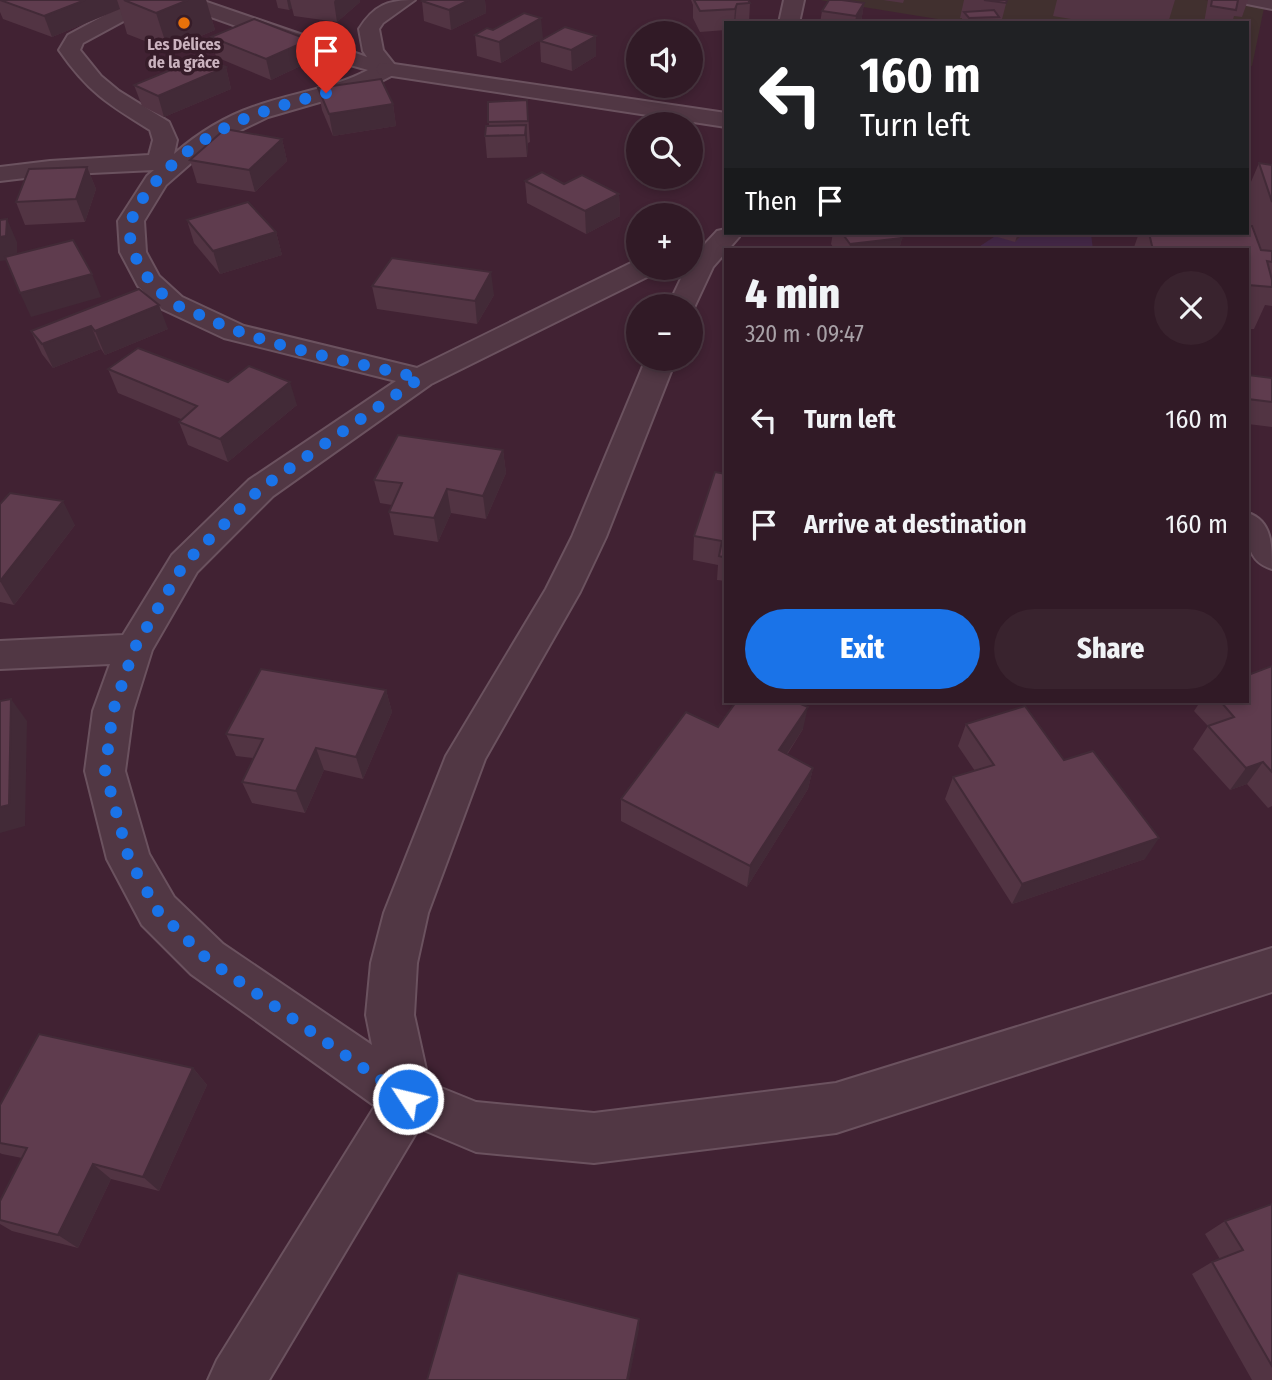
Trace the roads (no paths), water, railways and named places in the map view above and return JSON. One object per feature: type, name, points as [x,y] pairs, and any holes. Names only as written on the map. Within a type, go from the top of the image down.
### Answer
[{"type":"street","points":[[148,0],[75,39],[69,50],[93,81],[161,127],[168,162]]},
{"type":"street","points":[[182,0],[329,53],[387,69],[724,120]]},
{"type":"street","points":[[387,69],[373,51],[369,29],[374,19],[404,0]]},
{"type":"street","points":[[789,21],[794,0]]},
{"type":"street","points":[[1254,0],[1272,3]]},
{"type":"street","points":[[387,69],[360,83],[260,113],[206,138],[168,162],[131,221],[133,252],[148,280],[172,303],[234,332],[420,378]]},
{"type":"street","points":[[0,174],[50,168],[168,162]]},
{"type":"street","points":[[703,244],[734,235]]},
{"type":"street","points":[[687,294],[701,264],[734,235]]},
{"type":"street","points":[[626,276],[420,378],[261,488],[184,564],[134,649],[113,711],[105,771],[129,859],[158,911],[207,959],[408,1099],[476,1127],[594,1138],[836,1108],[1272,970]]},
{"type":"street","points":[[237,1380],[408,1099],[390,1015],[394,963],[406,913],[466,756],[567,581],[589,537],[656,371]]},
{"type":"street","points":[[1249,525],[1272,557]]},
{"type":"street","points":[[0,655],[134,649]]},
{"type":"place","name":"Les Délices de la grâce","points":[[184,23]]}]
